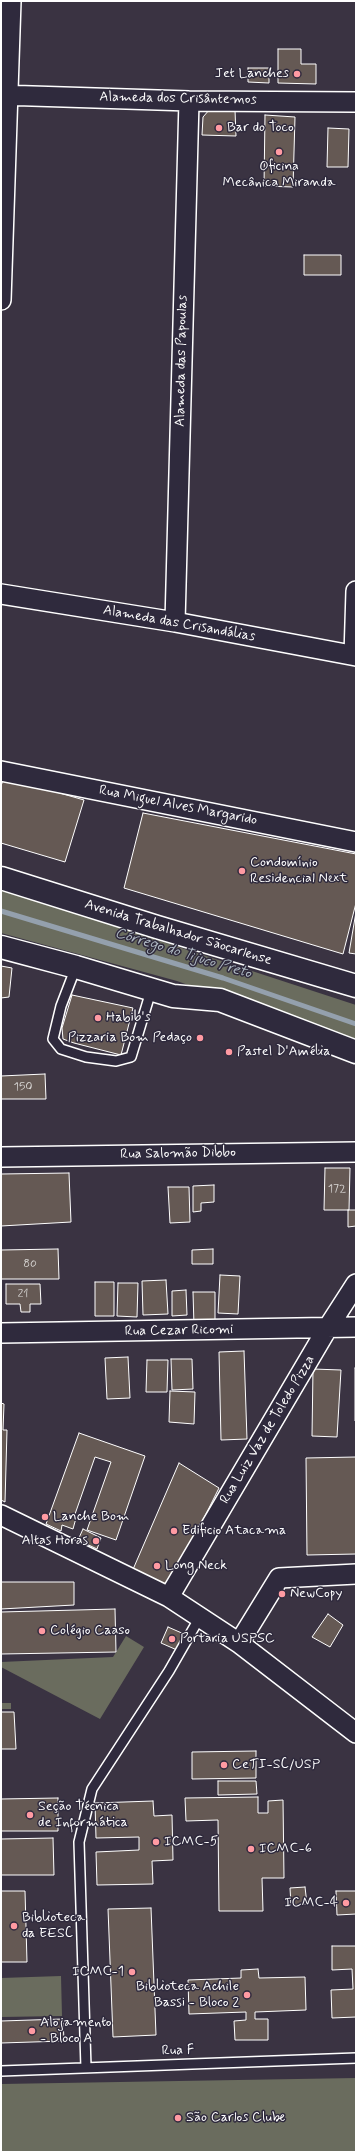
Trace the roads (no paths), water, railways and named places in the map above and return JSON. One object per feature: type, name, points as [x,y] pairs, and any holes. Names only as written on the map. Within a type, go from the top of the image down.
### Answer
[{"type":"main road","name":"Avenida Trabalhador Sãocarlense","points":[[1,878],[157,927],[356,986]]},
{"type":"main road","points":[[1,948],[76,967],[173,996],[220,1000],[356,1052]]},
{"type":"street","points":[[1,300],[5,95],[11,1]]},
{"type":"street","name":"Alameda dos Crisântemos","points":[[5,95],[189,101],[356,102]]},
{"type":"street","name":"Alameda das Papoulas","points":[[175,622],[189,101]]},
{"type":"street","points":[[355,655],[356,591]]},
{"type":"street","name":"Alameda das Crisandálias","points":[[1,594],[175,622],[355,655]]},
{"type":"street","name":"Rua Miguel Alves Margarido","points":[[1,771],[356,842]]},
{"type":"street","name":"Rua Salomão Dibbo","points":[[1,1157],[356,1152]]},
{"type":"street","name":"Rua Luiz Vaz de Toledo Pizza","points":[[169,1597],[327,1329],[356,1284]]},
{"type":"street","name":"Rua Cezar Ricomi","points":[[1,1333],[327,1329],[356,1327]]},
{"type":"street","points":[[1,1515],[169,1597],[239,1643],[356,1733]]},
{"type":"street","points":[[239,1643],[279,1578],[356,1574]]},
{"type":"lane","points":[[76,967],[61,1006],[52,1039],[56,1046],[61,1049],[86,1057],[116,1061],[131,1057],[152,990]]},
{"type":"lane","points":[[86,2068],[79,1842],[92,1789],[169,1671],[200,1617]]},
{"type":"lane","name":"Rua F","points":[[1,2071],[356,2058]]},
{"type":"waterway","name":"Córrego do Tijuco Preto","points":[[1,911],[223,978],[356,1024]]},
{"type":"place","name":"Jet Lanches","points":[[297,74]]},
{"type":"place","name":"Bar do Toco","points":[[219,128]]},
{"type":"place","name":"Oficina Mecânica Miranda","points":[[279,152]]},
{"type":"place","name":"Condomínio Residencial Next","points":[[242,871]]},
{"type":"place","name":"Habib's","points":[[98,1018]]},
{"type":"place","name":"Pizzaria Bom Pedaço","points":[[200,1038]]},
{"type":"place","name":"Pastel D'Amélia","points":[[229,1052]]},
{"type":"place","name":"Lanche Bom","points":[[45,1517]]},
{"type":"place","name":"Edificio Atacama","points":[[174,1531]]},
{"type":"place","name":"Altas Horas","points":[[96,1541]]},
{"type":"place","name":"Long Neck","points":[[157,1566]]},
{"type":"place","name":"NewCopy","points":[[282,1594]]},
{"type":"place","name":"Colégio Caaso","points":[[42,1631]]},
{"type":"place","name":"Portaria USPSC","points":[[172,1639]]},
{"type":"place","name":"CeTI-SC/USP","points":[[224,1765]]},
{"type":"place","name":"Seção Técnica de Informática","points":[[30,1815]]},
{"type":"place","name":"ICMC-5","points":[[156,1842]]},
{"type":"place","name":"ICMC-6","points":[[251,1849]]},
{"type":"place","name":"ICMC-4","points":[[346,1903]]},
{"type":"place","name":"Biblioteca da EESC","points":[[14,1926]]},
{"type":"place","name":"ICMC-1","points":[[132,1972]]},
{"type":"place","name":"Biblioteca Achile Bassi - Bloco 2","points":[[247,1995]]},
{"type":"place","name":"Alojamento - Bloco A","points":[[32,2031]]},
{"type":"place","name":"São Carlos Clube","points":[[178,2118]]}]
